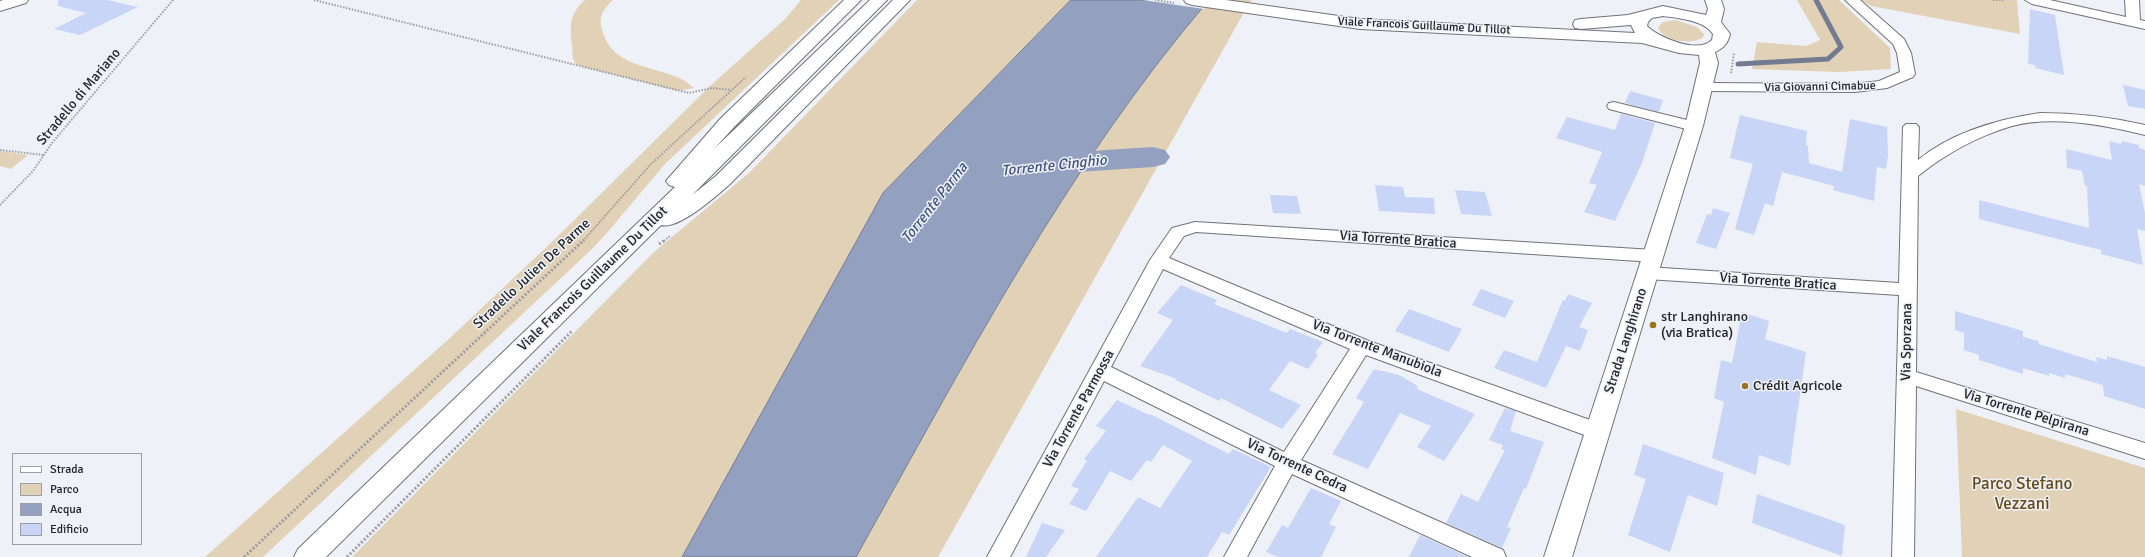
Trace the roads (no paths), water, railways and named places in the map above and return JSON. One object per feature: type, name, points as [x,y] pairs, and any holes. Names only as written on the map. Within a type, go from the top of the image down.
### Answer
[{"type":"main road","points":[[0,6],[20,0]]},
{"type":"main road","points":[[627,246],[681,175],[720,130],[853,0]]},
{"type":"main road","name":"Viale Francois Guillaume Du Tillot","points":[[308,557],[879,0]]},
{"type":"main road","points":[[627,246],[702,197],[723,180],[902,0]]},
{"type":"main road","name":"Viale Francois Guillaume Du Tillot","points":[[1192,0],[1282,10],[1372,17],[1539,25],[1630,20],[1655,13]]},
{"type":"main road","name":"Viale Francois Guillaume Du Tillot","points":[[1243,0],[1282,10],[1360,24],[1642,38],[1657,41]]},
{"type":"main road","points":[[1655,13],[1686,14],[1712,24],[1719,30],[1721,36],[1720,42],[1715,46],[1706,49],[1675,47],[1657,41],[1646,34],[1639,27],[1640,20],[1655,13],[1681,9],[1696,0]]},
{"type":"main road","points":[[1712,24],[1716,9],[1713,0]]},
{"type":"main road","points":[[1675,47],[1695,62],[1706,82]]},
{"type":"main road","name":"Strada Langhirano","points":[[1558,557],[1694,126],[1706,82],[1709,64],[1706,49]]},
{"type":"street","name":"Via Giovanni Cimabue","points":[[1706,82],[1855,88],[1882,85],[1908,74],[1904,53],[1899,42],[1852,0]]},
{"type":"street","points":[[2032,0],[2139,23],[2132,0]]},
{"type":"street","points":[[1614,106],[1694,126]]},
{"type":"street","points":[[1910,175],[1934,155],[1957,143],[2009,122],[2040,118],[2071,118],[2120,124],[2145,130]]},
{"type":"street","name":"Via Sporzana","points":[[1903,557],[1911,127]]},
{"type":"street","name":"Via Torrente Bratica","points":[[1159,260],[1178,232],[1195,227],[1651,264],[1908,290]]},
{"type":"street","name":"Via Torrente Manubiola","points":[[1159,260],[1362,346],[1597,431]]},
{"type":"street","name":"Via Torrente Parmossa","points":[[998,557],[1101,371],[1159,260]]},
{"type":"street","points":[[1235,557],[1288,463],[1362,346]]},
{"type":"street","name":"Via Torrente Cedra","points":[[1101,371],[1288,463],[1495,557]]},
{"type":"street","name":"Via Torrente Pelpirana","points":[[1906,376],[2145,451]]},
{"type":"water","name":"Torrente Parma","points":[[1071,0],[1209,0],[1157,64],[1063,199],[977,341],[856,557],[682,557],[883,193]]},
{"type":"waterway","name":"Torrente Cinghio","points":[[1738,64],[1828,59],[1841,47],[1816,0]]},
{"type":"waterway","name":"Torrente Cinghio","points":[[1039,168],[1077,162],[1153,157]]},
{"type":"place","name":"str Langhirano (via Bratica)","points":[[1653,325]]},
{"type":"place","name":"Crédit Agricole","points":[[1745,386]]},
{"type":"park label","name":"Parco Stefano Vezzani","points":[[2022,495]]}]
